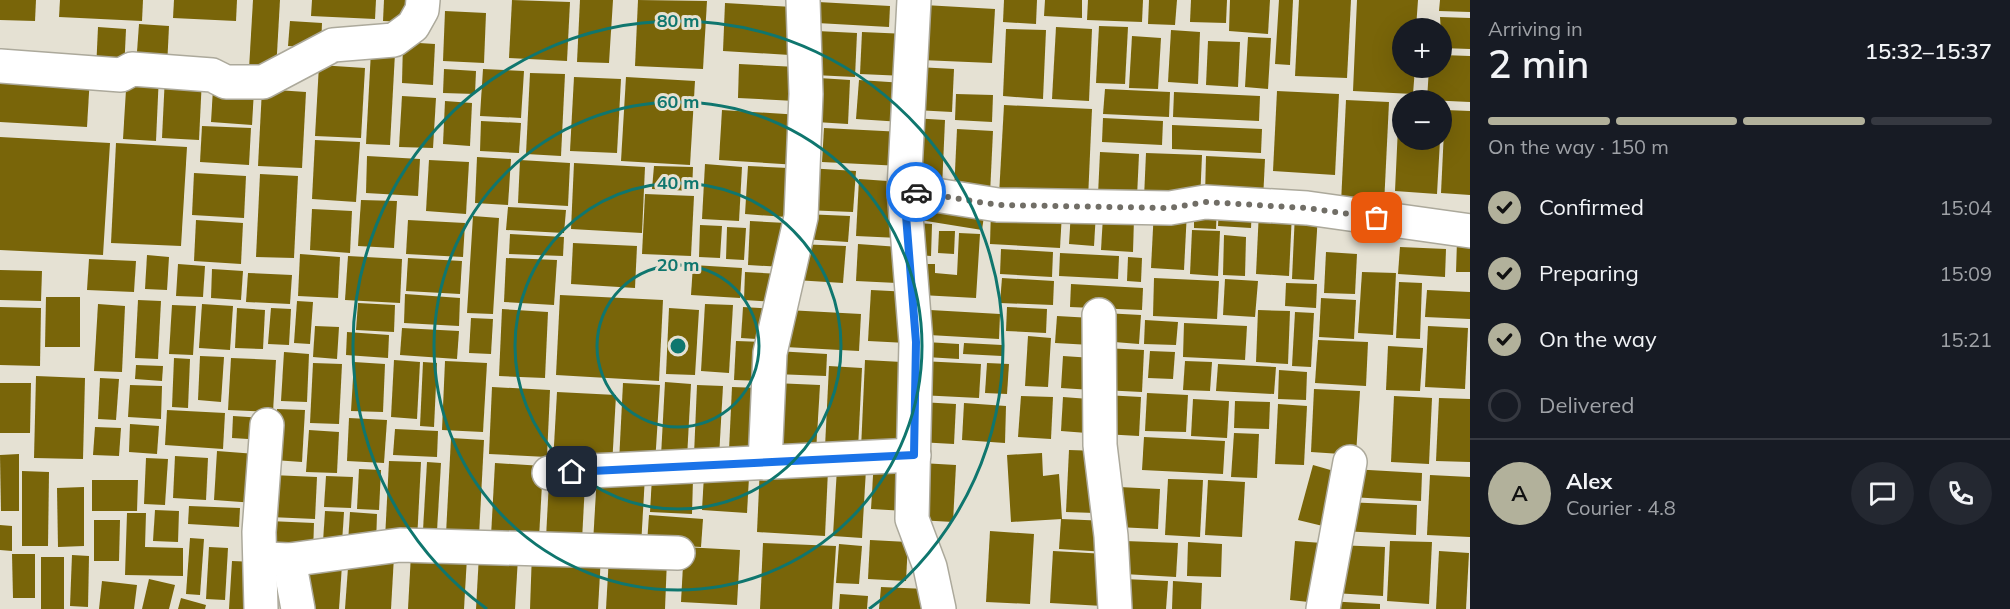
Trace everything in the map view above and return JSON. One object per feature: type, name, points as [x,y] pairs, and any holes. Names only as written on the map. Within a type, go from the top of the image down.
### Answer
[{"type":"street","points":[[0,66],[122,75],[128,69],[132,69],[212,75],[226,82],[263,82],[333,45],[394,40],[413,26],[422,10],[423,0]]},
{"type":"street","points":[[765,463],[770,353],[801,217],[806,94],[803,0]]},
{"type":"street","points":[[914,0],[904,190],[916,342],[912,519],[930,567],[939,609]]},
{"type":"street","points":[[904,190],[998,205],[1170,208],[1205,202],[1306,208],[1470,231]]},
{"type":"street","points":[[1099,315],[1100,445],[1111,536],[1115,609]]},
{"type":"street","points":[[267,425],[259,532],[298,609]]},
{"type":"street","points":[[549,473],[914,455]]},
{"type":"street","points":[[1323,609],[1350,462]]},
{"type":"street","points":[[274,559],[400,545],[678,553]]},
{"type":"street","points":[[261,609],[274,559]]},
{"type":"building","points":[[0,0],[36,0],[35,21],[0,20]]},
{"type":"building","points":[[60,0],[143,0],[142,21],[59,17]]},
{"type":"building","points":[[174,0],[237,0],[236,21],[173,18]]},
{"type":"building","points":[[253,0],[280,0],[276,71],[249,69]]},
{"type":"building","points":[[312,0],[376,0],[375,19],[311,16]]},
{"type":"building","points":[[384,0],[410,0],[409,22],[383,21]]},
{"type":"building","points":[[512,0],[570,2],[567,61],[509,58]]},
{"type":"building","points":[[580,0],[613,0],[609,63],[577,62]]},
{"type":"building","points":[[638,0],[707,1],[703,69],[635,66]]},
{"type":"building","points":[[1004,0],[1037,0],[1036,24],[1003,22]]},
{"type":"building","points":[[1045,0],[1082,0],[1082,18],[1044,16]]},
{"type":"building","points":[[1088,0],[1143,0],[1142,22],[1087,20]]},
{"type":"building","points":[[1149,0],[1177,0],[1175,25],[1148,24]]},
{"type":"building","points":[[1191,0],[1227,0],[1226,23],[1190,22]]},
{"type":"building","points":[[1230,0],[1270,0],[1268,34],[1229,31]]},
{"type":"building","points":[[1279,0],[1293,0],[1290,65],[1275,64]]},
{"type":"building","points":[[1299,0],[1351,0],[1347,78],[1295,76]]},
{"type":"building","points":[[1357,0],[1418,0],[1417,18],[1392,18],[1392,78],[1414,78],[1413,90],[1392,90],[1392,93],[1353,91]]},
{"type":"building","points":[[1440,0],[1470,0],[1470,12],[1439,11]]},
{"type":"building","points":[[818,2],[890,6],[889,27],[817,23]]},
{"type":"building","points":[[725,3],[793,7],[790,55],[723,51]]},
{"type":"building","points":[[924,5],[995,9],[992,63],[921,60]]},
{"type":"building","points":[[445,11],[486,13],[484,63],[443,61]]},
{"type":"building","points":[[1440,17],[1470,18],[1470,49],[1452,48],[1452,18]]},
{"type":"building","points":[[290,21],[322,23],[321,48],[288,46]]},
{"type":"building","points":[[139,24],[169,26],[167,67],[136,66]]},
{"type":"building","points":[[1099,26],[1128,27],[1125,84],[1096,83]]},
{"type":"building","points":[[98,27],[126,29],[124,72],[96,71]]},
{"type":"building","points":[[1056,27],[1092,29],[1089,101],[1052,99]]},
{"type":"building","points":[[1006,29],[1046,30],[1043,99],[1003,96]]},
{"type":"building","points":[[1171,30],[1200,32],[1198,84],[1168,82]]},
{"type":"building","points":[[817,31],[857,33],[855,77],[814,75]]},
{"type":"building","points":[[862,32],[907,34],[905,76],[860,74]]},
{"type":"building","points":[[1132,36],[1161,38],[1158,89],[1129,88]]},
{"type":"building","points":[[1248,37],[1271,38],[1268,89],[1245,87]]},
{"type":"building","points":[[1208,41],[1240,42],[1238,87],[1206,85]]},
{"type":"building","points":[[403,42],[435,44],[433,85],[402,83]]},
{"type":"building","points":[[371,51],[395,53],[390,145],[366,144]]},
{"type":"building","points":[[1452,55],[1470,56],[1470,102],[1452,101],[1452,90],[1428,90],[1428,78],[1452,78]]},
{"type":"building","points":[[739,64],[797,67],[795,101],[738,98]]},
{"type":"building","points":[[319,65],[365,68],[361,138],[315,136]]},
{"type":"building","points":[[917,67],[954,69],[952,112],[915,110]]},
{"type":"building","points":[[444,69],[476,71],[475,94],[443,93]]},
{"type":"building","points":[[483,69],[524,71],[521,118],[480,116]]},
{"type":"building","points":[[127,73],[159,74],[156,141],[123,139]]},
{"type":"building","points":[[530,73],[565,74],[561,156],[526,154]]},
{"type":"building","points":[[90,76],[87,127],[0,122],[0,79]]},
{"type":"building","points":[[165,76],[202,78],[199,140],[162,138]]},
{"type":"building","points":[[574,77],[621,79],[617,153],[570,151]]},
{"type":"building","points":[[626,77],[695,81],[690,165],[621,161]]},
{"type":"building","points":[[819,78],[850,80],[848,124],[816,122]]},
{"type":"building","points":[[859,80],[904,83],[902,122],[856,119]]},
{"type":"building","points":[[213,89],[254,90],[252,125],[211,122]]},
{"type":"building","points":[[262,89],[306,92],[302,168],[258,166]]},
{"type":"building","points":[[1105,89],[1170,92],[1169,117],[1103,114]]},
{"type":"building","points":[[1277,91],[1339,94],[1335,175],[1273,171]]},
{"type":"building","points":[[1174,92],[1260,96],[1259,121],[1173,117]]},
{"type":"building","points":[[956,94],[993,95],[992,122],[955,120]]},
{"type":"building","points":[[402,96],[436,98],[433,148],[399,147]]},
{"type":"building","points":[[1346,100],[1389,102],[1384,205],[1341,203]]},
{"type":"building","points":[[445,101],[472,103],[470,146],[443,144]]},
{"type":"building","points":[[1004,105],[1092,109],[1088,199],[999,195]]},
{"type":"building","points":[[722,110],[801,115],[798,165],[719,160]]},
{"type":"building","points":[[1452,110],[1470,111],[1470,195],[1441,193],[1443,150],[1452,150]]},
{"type":"building","points":[[912,118],[945,120],[942,188],[909,186]]},
{"type":"building","points":[[1103,118],[1163,121],[1162,145],[1102,142]]},
{"type":"building","points":[[481,121],[521,123],[519,153],[480,151]]},
{"type":"building","points":[[1172,125],[1262,129],[1261,153],[1172,149]]},
{"type":"building","points":[[202,126],[251,128],[249,165],[200,162]]},
{"type":"building","points":[[824,128],[903,132],[901,166],[822,162]]},
{"type":"building","points":[[957,129],[993,131],[990,194],[954,192]]},
{"type":"building","points":[[0,137],[110,143],[103,255],[0,250]]},
{"type":"building","points":[[315,140],[360,142],[356,202],[312,199]]},
{"type":"building","points":[[116,143],[187,147],[181,246],[111,243]]},
{"type":"building","points":[[1397,150],[1439,150],[1437,194],[1395,191]]},
{"type":"building","points":[[1100,152],[1139,154],[1137,197],[1098,195]]},
{"type":"building","points":[[1146,153],[1202,155],[1200,201],[1144,198]]},
{"type":"building","points":[[367,156],[420,159],[418,196],[366,193]]},
{"type":"building","points":[[1206,156],[1265,159],[1263,200],[1205,197]]},
{"type":"building","points":[[477,157],[511,159],[508,205],[475,203]]},
{"type":"building","points":[[429,160],[469,162],[466,214],[426,211]]},
{"type":"building","points":[[520,160],[570,163],[568,206],[518,203]]},
{"type":"building","points":[[574,163],[645,167],[642,233],[571,229]]},
{"type":"building","points":[[705,164],[742,167],[739,221],[702,219]]},
{"type":"building","points":[[654,166],[693,167],[692,191],[652,189]]},
{"type":"building","points":[[748,166],[788,168],[786,217],[745,214]]},
{"type":"building","points":[[807,168],[856,171],[853,212],[804,210]]},
{"type":"building","points":[[194,173],[246,176],[244,218],[192,215]]},
{"type":"building","points":[[260,174],[298,176],[294,258],[256,257]]},
{"type":"building","points":[[859,179],[902,182],[899,238],[856,236]]},
{"type":"building","points":[[645,194],[694,196],[691,256],[642,254]]},
{"type":"building","points":[[923,199],[985,209],[982,230],[920,220]]},
{"type":"building","points":[[361,200],[397,201],[394,248],[358,246]]},
{"type":"building","points":[[1194,205],[1217,205],[1216,229],[1194,228]]},
{"type":"building","points":[[1219,206],[1252,208],[1251,228],[1218,226]]},
{"type":"building","points":[[508,207],[566,210],[564,233],[506,230]]},
{"type":"building","points":[[312,209],[352,211],[350,253],[310,250]]},
{"type":"building","points":[[991,209],[1062,213],[1060,248],[990,244]]},
{"type":"building","points":[[1154,209],[1187,211],[1184,270],[1151,268]]},
{"type":"building","points":[[1071,211],[1096,212],[1094,246],[1069,244]]},
{"type":"building","points":[[1259,211],[1292,213],[1289,276],[1256,274]]},
{"type":"building","points":[[1295,213],[1318,214],[1314,280],[1292,279]]},
{"type":"building","points":[[804,214],[850,216],[848,242],[803,239]]},
{"type":"building","points":[[473,216],[499,218],[493,314],[467,313]]},
{"type":"building","points":[[1103,216],[1134,218],[1133,252],[1101,250]]},
{"type":"building","points":[[196,220],[243,223],[241,264],[194,261]]},
{"type":"building","points":[[408,220],[465,223],[463,257],[406,254]]},
{"type":"building","points":[[750,221],[786,223],[784,267],[748,265]]},
{"type":"building","points":[[918,223],[932,224],[931,256],[916,255]]},
{"type":"building","points":[[700,225],[722,226],[720,258],[699,257]]},
{"type":"building","points":[[727,227],[746,228],[744,260],[726,259]]},
{"type":"building","points":[[1192,230],[1220,231],[1218,276],[1190,274]]},
{"type":"building","points":[[939,231],[955,231],[954,254],[938,253]]},
{"type":"building","points":[[959,233],[980,234],[976,298],[921,295],[922,264],[935,264],[935,273],[957,275]]},
{"type":"building","points":[[510,234],[564,237],[563,256],[509,254]]},
{"type":"building","points":[[1224,235],[1246,237],[1245,276],[1223,275]]},
{"type":"building","points":[[1457,241],[1470,242],[1470,272],[1456,272]]},
{"type":"building","points":[[573,243],[637,246],[635,288],[571,284]]},
{"type":"building","points":[[797,244],[846,246],[843,283],[795,280]]},
{"type":"building","points":[[858,244],[899,247],[897,283],[856,281]]},
{"type":"building","points":[[1400,247],[1446,249],[1445,277],[1398,274]]},
{"type":"building","points":[[1001,249],[1053,252],[1052,277],[1000,274]]},
{"type":"building","points":[[1326,252],[1357,254],[1355,294],[1324,293]]},
{"type":"building","points":[[1060,253],[1119,256],[1118,279],[1059,276]]},
{"type":"building","points":[[300,254],[340,257],[338,298],[298,296]]},
{"type":"building","points":[[147,255],[169,257],[167,290],[145,289]]},
{"type":"building","points":[[348,256],[402,259],[400,303],[345,300]]},
{"type":"building","points":[[1128,257],[1142,258],[1141,282],[1127,281]]},
{"type":"building","points":[[408,258],[462,261],[460,294],[406,291]]},
{"type":"building","points":[[506,258],[557,260],[554,305],[504,302]]},
{"type":"building","points":[[89,259],[136,261],[134,292],[87,290]]},
{"type":"building","points":[[178,264],[205,266],[203,297],[176,296]]},
{"type":"building","points":[[693,265],[742,268],[740,298],[691,295]]},
{"type":"building","points":[[212,269],[243,271],[241,300],[211,298]]},
{"type":"building","points":[[0,270],[42,271],[41,301],[0,300]]},
{"type":"building","points":[[745,272],[780,274],[778,302],[744,300]]},
{"type":"building","points":[[1362,272],[1396,273],[1393,335],[1358,333]]},
{"type":"building","points":[[248,273],[292,275],[290,304],[246,302]]},
{"type":"building","points":[[1002,278],[1054,281],[1053,305],[1000,303]]},
{"type":"building","points":[[1154,278],[1219,281],[1217,319],[1153,316]]},
{"type":"building","points":[[1225,279],[1258,281],[1255,317],[1223,315]]},
{"type":"building","points":[[1399,282],[1422,283],[1420,339],[1396,338]]},
{"type":"building","points":[[1286,283],[1317,284],[1316,308],[1285,306]]},
{"type":"building","points":[[1071,284],[1143,288],[1142,310],[1070,307]]},
{"type":"building","points":[[871,290],[910,292],[907,343],[868,341]]},
{"type":"building","points":[[1427,290],[1470,292],[1470,319],[1425,317]]},
{"type":"building","points":[[405,294],[460,298],[459,326],[404,323]]},
{"type":"building","points":[[560,295],[663,300],[659,381],[556,375]]},
{"type":"building","points":[[46,297],[80,297],[80,347],[45,347]]},
{"type":"building","points":[[1321,298],[1356,300],[1354,339],[1319,337]]},
{"type":"building","points":[[138,300],[161,301],[158,359],[135,358]]},
{"type":"building","points":[[297,301],[313,302],[310,344],[294,343]]},
{"type":"building","points":[[358,303],[395,305],[394,332],[356,330]]},
{"type":"building","points":[[98,304],[125,306],[122,372],[94,371]]},
{"type":"building","points":[[202,304],[233,306],[230,350],[199,348]]},
{"type":"building","points":[[705,304],[733,305],[729,373],[701,371]]},
{"type":"building","points":[[172,305],[196,306],[193,355],[169,354]]},
{"type":"building","points":[[0,307],[41,308],[40,366],[0,365]]},
{"type":"building","points":[[743,307],[774,309],[773,340],[741,338]]},
{"type":"building","points":[[1007,307],[1047,309],[1046,333],[1006,331]]},
{"type":"building","points":[[237,308],[265,310],[263,349],[235,348]]},
{"type":"building","points":[[271,308],[291,309],[289,345],[268,344]]},
{"type":"building","points":[[669,308],[699,310],[695,375],[666,374]]},
{"type":"building","points":[[502,309],[548,312],[545,378],[499,376]]},
{"type":"building","points":[[787,310],[861,314],[859,351],[785,347]]},
{"type":"building","points":[[930,310],[1000,314],[999,339],[929,335]]},
{"type":"building","points":[[1258,310],[1290,311],[1288,364],[1256,362]]},
{"type":"building","points":[[1295,312],[1314,313],[1311,367],[1292,366]]},
{"type":"building","points":[[1104,313],[1141,315],[1139,344],[1102,341]]},
{"type":"building","points":[[1057,316],[1092,318],[1091,345],[1055,343]]},
{"type":"building","points":[[471,318],[493,319],[491,354],[469,353]]},
{"type":"building","points":[[1145,320],[1178,322],[1176,345],[1144,344]]},
{"type":"building","points":[[1184,323],[1247,326],[1245,360],[1183,357]]},
{"type":"building","points":[[315,326],[339,327],[337,359],[313,357]]},
{"type":"building","points":[[1428,326],[1468,328],[1465,389],[1425,387]]},
{"type":"building","points":[[402,328],[459,331],[457,359],[400,355]]},
{"type":"building","points":[[347,332],[389,335],[388,358],[346,355]]},
{"type":"building","points":[[1028,336],[1051,338],[1048,387],[1025,386]]},
{"type":"building","points":[[1318,340],[1368,342],[1366,386],[1315,383]]},
{"type":"building","points":[[736,341],[768,342],[766,381],[734,380]]},
{"type":"building","points":[[926,342],[959,344],[959,359],[926,357]]},
{"type":"building","points":[[964,343],[1002,345],[1002,356],[963,354]]},
{"type":"building","points":[[1388,346],[1423,348],[1420,391],[1386,390]]},
{"type":"building","points":[[1104,348],[1144,350],[1142,392],[1102,390]]},
{"type":"building","points":[[776,351],[827,354],[826,376],[775,374]]},
{"type":"building","points":[[1150,351],[1175,352],[1173,379],[1148,378]]},
{"type":"building","points":[[284,352],[309,354],[307,402],[281,401]]},
{"type":"building","points":[[200,356],[224,357],[221,402],[198,400]]},
{"type":"building","points":[[1063,356],[1093,358],[1092,390],[1061,388]]},
{"type":"building","points":[[174,358],[190,359],[188,408],[172,407]]},
{"type":"building","points":[[231,358],[276,360],[273,412],[228,410]]},
{"type":"building","points":[[394,360],[420,362],[417,419],[391,417]]},
{"type":"building","points":[[865,360],[902,362],[897,450],[861,449]]},
{"type":"building","points":[[445,361],[487,363],[483,432],[442,430]]},
{"type":"building","points":[[921,361],[981,364],[979,398],[919,395]]},
{"type":"building","points":[[1185,361],[1212,362],[1210,391],[1183,390]]},
{"type":"building","points":[[354,362],[385,364],[383,412],[351,411]]},
{"type":"building","points":[[423,362],[437,363],[434,427],[420,426]]},
{"type":"building","points":[[313,363],[342,364],[339,424],[310,423]]},
{"type":"building","points":[[987,363],[1009,364],[1007,394],[985,393]]},
{"type":"building","points":[[1218,364],[1276,367],[1274,394],[1216,391]]},
{"type":"building","points":[[136,365],[163,366],[162,381],[135,379]]},
{"type":"building","points":[[829,366],[862,368],[858,449],[825,447]]},
{"type":"building","points":[[1279,370],[1307,372],[1306,400],[1278,399]]},
{"type":"building","points":[[36,376],[85,378],[83,459],[34,458]]},
{"type":"building","points":[[100,378],[119,379],[116,420],[98,419]]},
{"type":"building","points":[[665,382],[691,384],[687,458],[661,456]]},
{"type":"building","points":[[0,383],[31,383],[30,433],[0,433]]},
{"type":"building","points":[[623,383],[660,385],[655,464],[619,462]]},
{"type":"building","points":[[774,383],[820,385],[816,452],[770,449]]},
{"type":"building","points":[[130,385],[162,386],[161,419],[128,417]]},
{"type":"building","points":[[697,385],[723,386],[719,457],[694,455]]},
{"type":"building","points":[[492,387],[550,390],[547,457],[489,454]]},
{"type":"building","points":[[732,387],[760,388],[756,452],[729,450]]},
{"type":"building","points":[[1314,389],[1360,391],[1356,455],[1311,452]]},
{"type":"building","points":[[557,392],[616,395],[612,466],[553,463]]},
{"type":"building","points":[[1147,393],[1188,395],[1186,432],[1145,431]]},
{"type":"building","points":[[1105,395],[1141,397],[1139,436],[1103,434]]},
{"type":"building","points":[[1021,396],[1053,397],[1051,439],[1018,437]]},
{"type":"building","points":[[1394,396],[1432,398],[1429,464],[1391,462]]},
{"type":"building","points":[[1063,397],[1089,399],[1087,433],[1061,431]]},
{"type":"building","points":[[1439,398],[1470,399],[1470,462],[1436,461]]},
{"type":"building","points":[[1193,399],[1229,401],[1227,438],[1191,436]]},
{"type":"building","points":[[1235,401],[1270,402],[1269,429],[1234,428]]},
{"type":"building","points":[[920,402],[956,404],[954,444],[918,442]]},
{"type":"building","points":[[964,403],[1006,406],[1005,443],[962,440]]},
{"type":"building","points":[[1278,404],[1307,406],[1304,465],[1275,464]]},
{"type":"building","points":[[277,409],[305,410],[302,462],[274,460]]},
{"type":"building","points":[[167,410],[225,413],[223,449],[165,445]]},
{"type":"building","points":[[233,416],[266,418],[265,440],[232,438]]},
{"type":"building","points":[[349,418],[387,420],[384,463],[347,461]]},
{"type":"building","points":[[130,424],[159,426],[157,454],[129,452]]},
{"type":"building","points":[[95,427],[121,428],[119,456],[93,455]]},
{"type":"building","points":[[395,429],[438,431],[437,457],[393,455]]},
{"type":"building","points":[[309,430],[339,432],[337,473],[306,472]]},
{"type":"building","points":[[1234,433],[1259,434],[1257,478],[1231,477]]},
{"type":"building","points":[[1144,437],[1225,441],[1223,474],[1142,470]]},
{"type":"building","points":[[451,438],[484,440],[479,536],[446,534]]},
{"type":"building","points":[[1069,450],[1099,451],[1095,513],[1066,512]]},
{"type":"building","points":[[217,451],[257,454],[255,503],[214,500]]},
{"type":"building","points":[[1042,453],[1043,476],[1059,474],[1062,519],[1011,522],[1007,455]]},
{"type":"building","points":[[19,454],[19,511],[1,511],[0,455]]},
{"type":"building","points":[[175,456],[208,458],[206,500],[173,498]]},
{"type":"building","points":[[146,458],[168,459],[165,505],[144,504]]},
{"type":"building","points":[[874,460],[909,462],[906,511],[871,509]]},
{"type":"building","points":[[389,461],[421,462],[417,541],[385,539]]},
{"type":"building","points":[[427,462],[441,463],[437,531],[423,530]]},
{"type":"building","points":[[495,463],[543,466],[539,538],[491,536]]},
{"type":"building","points":[[921,463],[956,465],[953,522],[918,520]]},
{"type":"building","points":[[1313,465],[1341,473],[1327,527],[1298,520]]},
{"type":"building","points":[[760,466],[828,470],[825,536],[757,532]]},
{"type":"building","points":[[837,468],[866,469],[862,538],[833,536]]},
{"type":"building","points":[[359,469],[381,470],[379,510],[357,509]]},
{"type":"building","points":[[1351,469],[1422,473],[1421,501],[1350,497]]},
{"type":"building","points":[[22,471],[49,472],[48,546],[22,546]]},
{"type":"building","points":[[597,474],[645,476],[641,546],[593,543]]},
{"type":"building","points":[[272,475],[317,477],[315,519],[270,517]]},
{"type":"building","points":[[704,475],[749,477],[747,513],[702,510]]},
{"type":"building","points":[[1430,475],[1470,477],[1470,537],[1427,535]]},
{"type":"building","points":[[326,476],[353,477],[351,508],[324,507]]},
{"type":"building","points":[[652,477],[693,479],[692,514],[650,512]]},
{"type":"building","points":[[1168,479],[1203,480],[1200,537],[1165,535]]},
{"type":"building","points":[[92,480],[138,480],[137,511],[92,511]]},
{"type":"building","points":[[1208,480],[1245,482],[1242,537],[1205,535]]},
{"type":"building","points":[[549,481],[585,483],[582,540],[546,538]]},
{"type":"building","points":[[84,487],[84,546],[58,547],[57,488]]},
{"type":"building","points":[[1119,487],[1160,489],[1158,529],[1117,527]]},
{"type":"building","points":[[1343,502],[1417,505],[1416,535],[1342,531]]},
{"type":"building","points":[[189,506],[240,508],[239,527],[188,524]]},
{"type":"building","points":[[155,510],[179,511],[178,542],[153,541]]},
{"type":"building","points":[[325,511],[344,512],[342,543],[323,542]]},
{"type":"building","points":[[350,512],[377,514],[376,544],[348,543]]},
{"type":"building","points":[[127,513],[146,513],[145,547],[183,548],[183,576],[125,575]]},
{"type":"building","points":[[649,515],[703,519],[701,547],[647,544]]},
{"type":"building","points":[[1061,519],[1108,521],[1107,552],[1059,549]]},
{"type":"building","points":[[94,520],[120,520],[119,561],[94,561]]},
{"type":"building","points":[[269,521],[314,523],[313,553],[268,551]]},
{"type":"building","points":[[0,525],[12,526],[12,551],[0,550]]},
{"type":"building","points":[[990,531],[1034,534],[1030,604],[986,602]]},
{"type":"building","points":[[190,538],[204,539],[200,595],[186,594]]},
{"type":"building","points":[[870,540],[908,542],[906,581],[868,579]]},
{"type":"building","points":[[1125,541],[1178,543],[1176,577],[1124,574]]},
{"type":"building","points":[[1295,541],[1322,543],[1318,603],[1290,600]]},
{"type":"building","points":[[1390,541],[1432,542],[1429,604],[1387,601]]},
{"type":"building","points":[[1188,542],[1222,544],[1221,577],[1187,576]]},
{"type":"building","points":[[763,543],[836,546],[832,609],[760,609]]},
{"type":"building","points":[[839,544],[862,546],[859,584],[836,583]]},
{"type":"building","points":[[1336,545],[1385,547],[1383,596],[1334,593]]},
{"type":"building","points":[[209,547],[228,548],[225,600],[206,599]]},
{"type":"building","points":[[684,547],[740,550],[737,605],[681,602]]},
{"type":"building","points":[[1053,551],[1106,554],[1103,606],[1050,603]]},
{"type":"building","points":[[1439,551],[1469,553],[1466,609],[1436,609]]},
{"type":"building","points":[[532,552],[601,556],[598,609],[530,609]]},
{"type":"building","points":[[12,554],[35,554],[35,598],[13,598]]},
{"type":"building","points":[[349,554],[394,556],[391,609],[345,609]]},
{"type":"building","points":[[411,554],[467,557],[464,609],[408,609]]},
{"type":"building","points":[[72,555],[89,556],[88,607],[70,606]]},
{"type":"building","points":[[479,555],[518,557],[515,609],[476,609]]},
{"type":"building","points":[[609,556],[667,559],[665,609],[606,609]]},
{"type":"building","points":[[41,557],[64,557],[64,609],[41,609]]},
{"type":"building","points":[[232,561],[257,562],[254,609],[229,609]]},
{"type":"building","points":[[307,563],[342,565],[339,609],[304,609]]},
{"type":"building","points":[[149,579],[175,585],[169,609],[142,609]]},
{"type":"building","points":[[1124,579],[1168,581],[1166,609],[1122,609]]},
{"type":"building","points":[[102,581],[137,585],[134,609],[99,609]]},
{"type":"building","points":[[1173,581],[1202,583],[1201,609],[1172,609]]},
{"type":"building","points":[[881,587],[926,589],[925,609],[879,609]]},
{"type":"building","points":[[840,594],[868,596],[867,609],[839,609]]},
{"type":"building","points":[[181,598],[206,605],[205,609],[178,609]]},
{"type":"building","points":[[1327,601],[1380,604],[1380,609],[1326,609]]},
{"type":"way so far","points":[[916,192],[998,205],[1170,208],[1205,202],[1306,208],[1377,218]]},
{"type":"route","points":[[572,472],[914,455],[916,342],[904,190],[916,192]]}]
